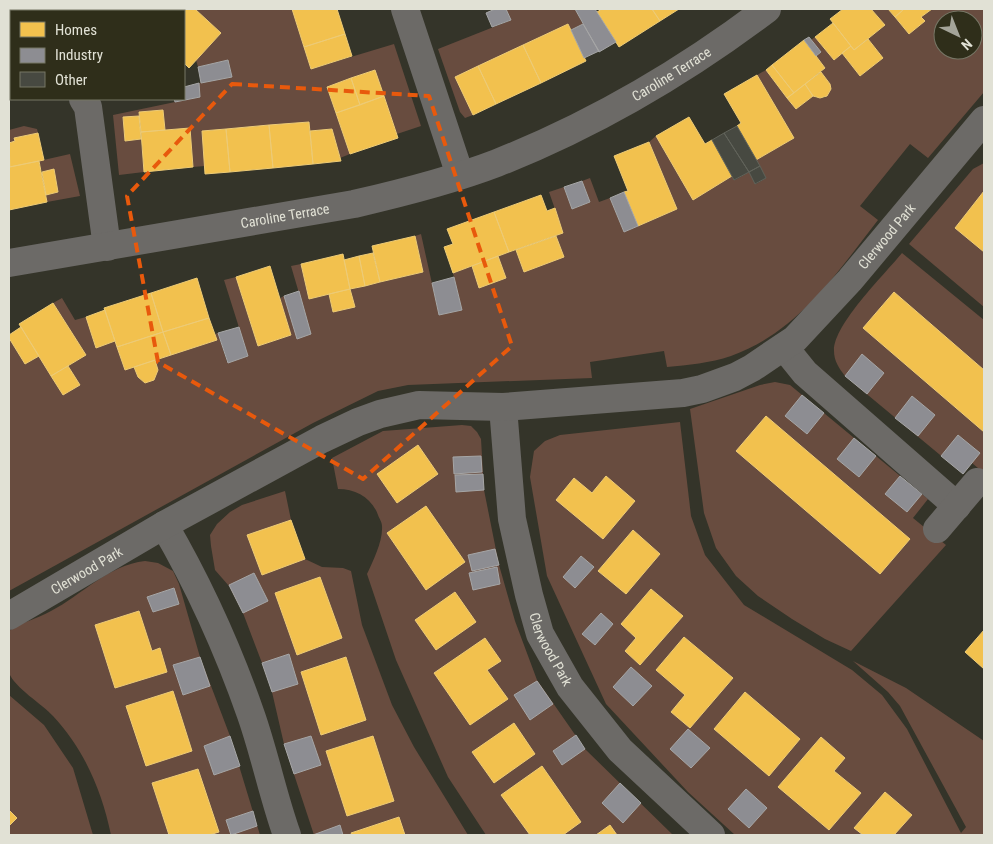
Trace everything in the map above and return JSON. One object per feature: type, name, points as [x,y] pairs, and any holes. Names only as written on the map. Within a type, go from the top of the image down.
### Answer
[{"type":"street","points":[[405,9],[460,175]]},
{"type":"street","name":"Caroline Terrace","points":[[9,263],[354,204],[410,191],[496,163],[599,116],[714,47],[767,9]]},
{"type":"street","points":[[84,100],[88,107],[107,247]]},
{"type":"street","name":"Clerwood Park","points":[[9,616],[164,525],[322,438],[380,414],[420,405],[503,407],[683,393],[702,389],[735,377],[795,339],[850,280],[984,120]]},
{"type":"street","points":[[784,347],[805,373],[957,506]]},
{"type":"street","name":"Clerwood Park","points":[[503,407],[512,519],[540,634],[570,687],[620,750],[711,835]]},
{"type":"street","points":[[937,529],[977,482]]},
{"type":"street","points":[[164,525],[221,635],[251,716],[287,835]]},
{"type":"highlighted area","points":[[232,84],[429,96],[512,346],[363,479],[158,362],[127,196]]},
{"type":"shaded area","points":[[195,9],[292,9],[311,69],[394,44],[421,126],[397,134],[374,70],[327,87],[350,154],[340,158],[332,129],[310,131],[309,122],[203,131],[205,166],[193,167],[190,128],[165,130],[163,110],[139,112],[139,116],[123,118],[125,141],[141,139],[144,172],[119,175],[113,115],[199,97],[199,83],[232,77],[228,60],[198,67],[196,60],[221,33]]},
{"type":"shaded area","points":[[506,9],[575,9],[583,24],[571,30],[568,24],[473,115],[465,118],[460,112],[438,49],[511,20]]},
{"type":"shaded area","points":[[871,9],[888,9],[909,34],[924,21],[921,17],[932,9],[984,9],[984,92],[928,158],[910,144],[860,206],[878,220],[847,261],[814,299],[796,317],[776,332],[755,345],[731,356],[699,363],[667,367],[664,351],[590,362],[592,378],[408,385],[378,391],[313,423],[9,591],[9,338],[25,364],[39,356],[63,395],[80,385],[68,366],[86,355],[53,303],[62,298],[75,320],[86,317],[96,347],[115,341],[125,370],[134,367],[138,377],[145,383],[154,379],[158,370],[155,360],[216,340],[215,334],[218,333],[227,362],[248,356],[224,280],[236,277],[258,346],[291,335],[280,298],[284,296],[311,334],[291,266],[301,264],[309,298],[329,294],[333,312],[354,306],[350,289],[423,272],[415,236],[421,234],[439,315],[462,310],[453,273],[472,266],[480,287],[506,278],[498,256],[516,250],[524,271],[563,257],[556,236],[563,232],[549,192],[564,187],[572,209],[590,202],[582,181],[590,178],[599,202],[610,198],[624,232],[677,209],[649,142],[656,136],[693,199],[732,176],[735,180],[749,172],[756,184],[766,178],[756,160],[794,138],[757,75],[766,70],[796,109],[813,96],[824,98],[830,91],[830,85],[821,72],[825,68],[816,56],[821,52],[811,40],[815,37],[834,60],[842,53],[860,76],[883,58],[868,39],[885,25]]},
{"type":"shaded area","points":[[24,126],[37,129],[38,133],[15,138],[15,141],[9,143],[9,130]]},
{"type":"shaded area","points":[[70,154],[80,196],[47,202],[46,195],[58,192],[54,170],[42,172],[39,161]]},
{"type":"shaded area","points":[[984,163],[984,307],[909,244],[973,169]]},
{"type":"shaded area","points":[[902,253],[984,320],[984,473],[972,463],[963,474],[845,376],[836,361],[834,351],[836,340],[842,328],[861,300]]},
{"type":"shaded area","points":[[775,382],[790,385],[928,499],[913,518],[946,545],[851,651],[825,639],[792,619],[758,596],[736,576],[716,548],[704,513],[690,409],[760,385]]},
{"type":"shaded area","points":[[680,422],[691,516],[705,555],[744,605],[852,670],[882,695],[907,729],[961,833],[966,827],[900,706],[888,692],[853,661],[906,688],[984,741],[984,835],[735,835],[688,792],[606,704],[547,576],[530,477],[534,451],[545,441],[560,435]]},
{"type":"shaded area","points":[[462,425],[471,426],[481,439],[484,490],[499,565],[515,621],[537,680],[585,749],[673,835],[486,835],[448,777],[396,660],[367,574],[379,544],[382,532],[381,522],[372,504],[367,499],[357,493],[338,489],[332,458],[383,431]]},
{"type":"shaded area","points":[[285,491],[291,520],[305,559],[322,567],[343,568],[351,571],[362,625],[392,705],[414,747],[468,835],[314,835],[284,744],[272,692],[262,663],[243,613],[229,586],[215,570],[210,535],[217,524],[230,512],[242,505]]},
{"type":"shaded area","points":[[145,561],[158,563],[173,571],[179,584],[200,657],[230,736],[260,835],[111,835],[97,787],[74,742],[53,716],[23,690],[9,673],[9,631],[46,614],[107,574],[119,568]]},
{"type":"shaded area","points":[[9,695],[44,725],[73,768],[93,835],[9,835]]},
{"type":"building: Homes","points":[[38,9],[86,10],[38,10]]},
{"type":"building: Homes","points":[[126,9],[176,9],[175,10]]},
{"type":"building: Homes","points":[[195,9],[221,33],[189,68],[185,64],[185,10],[175,10]]},
{"type":"building: Homes","points":[[292,9],[337,9],[345,34],[304,47]]},
{"type":"building: Homes","points":[[602,9],[652,9],[660,21],[619,47],[597,12]]},
{"type":"building: Homes","points":[[652,9],[679,9],[660,21]]},
{"type":"building: Homes","points":[[843,9],[871,9],[885,25],[854,50],[830,19]]},
{"type":"building: Homes","points":[[888,9],[904,9],[895,17]]},
{"type":"building: Homes","points":[[904,9],[932,9],[921,17],[925,21],[909,34],[895,17]]},
{"type":"building: Homes","points":[[833,23],[851,46],[834,60],[815,37]]},
{"type":"building: Homes","points":[[568,24],[586,61],[541,83],[523,45]]},
{"type":"building: Homes","points":[[345,34],[352,56],[311,69],[304,47]]},
{"type":"building: Homes","points":[[868,39],[883,58],[860,76],[842,53],[851,46],[854,50]]},
{"type":"building: Homes","points":[[804,40],[825,68],[794,93],[772,65]]},
{"type":"building: Homes","points":[[523,45],[541,83],[496,104],[478,66]]},
{"type":"building: Homes","points":[[772,65],[794,93],[787,98],[766,70]]},
{"type":"building: Homes","points":[[478,66],[496,104],[473,115],[455,77]]},
{"type":"building: Homes","points":[[375,70],[384,96],[360,105],[351,78]]},
{"type":"building: Homes","points":[[821,72],[830,84],[831,89],[827,96],[820,98],[813,96],[805,84]]},
{"type":"building: Homes","points":[[757,75],[794,138],[756,160],[737,126],[741,123],[724,94]]},
{"type":"building: Homes","points":[[351,78],[360,105],[336,113],[327,87]]},
{"type":"building: Homes","points":[[805,84],[813,96],[796,109],[787,98]]},
{"type":"building: Homes","points":[[384,96],[398,138],[350,154],[336,113]]},
{"type":"building: Homes","points":[[163,110],[165,130],[141,132],[139,112]]},
{"type":"building: Homes","points":[[139,116],[141,139],[125,141],[123,117]]},
{"type":"building: Homes","points":[[689,117],[705,144],[712,140],[732,176],[693,200],[656,136]]},
{"type":"building: Homes","points":[[309,122],[313,164],[273,168],[269,125]]},
{"type":"building: Homes","points":[[269,125],[273,168],[230,172],[226,129]]},
{"type":"building: Homes","points":[[190,128],[193,167],[144,172],[141,132]]},
{"type":"building: Homes","points":[[226,129],[230,172],[205,174],[202,131]]},
{"type":"building: Homes","points":[[332,129],[341,161],[313,164],[310,131]]},
{"type":"building: Homes","points":[[38,133],[44,160],[10,167],[9,143],[15,141],[14,138]]},
{"type":"building: Homes","points":[[649,142],[677,209],[638,226],[624,192],[628,191],[614,156]]},
{"type":"building: Homes","points":[[39,161],[47,202],[9,210],[9,167]]},
{"type":"building: Homes","points":[[54,169],[58,192],[46,195],[42,172]]},
{"type":"building: Homes","points":[[984,191],[984,252],[955,228]]},
{"type":"building: Homes","points":[[541,195],[547,211],[555,208],[563,233],[509,252],[494,212]]},
{"type":"building: Homes","points":[[494,212],[509,252],[453,273],[444,247],[453,244],[447,229]]},
{"type":"building: Homes","points":[[415,236],[423,272],[380,282],[372,246]]},
{"type":"building: Homes","points":[[556,236],[564,257],[524,272],[516,250]]},
{"type":"building: Homes","points":[[373,253],[380,282],[365,286],[359,256]]},
{"type":"building: Homes","points":[[343,254],[350,289],[309,299],[301,264]]},
{"type":"building: Homes","points":[[359,256],[365,286],[350,289],[344,260]]},
{"type":"building: Homes","points":[[498,256],[506,278],[479,288],[472,266]]},
{"type":"building: Homes","points":[[270,266],[291,335],[258,346],[236,277]]},
{"type":"building: Homes","points":[[197,278],[209,318],[163,332],[151,293]]},
{"type":"building: Homes","points":[[350,289],[355,307],[333,312],[329,294]]},
{"type":"building: Homes","points":[[894,292],[984,370],[984,432],[863,328]]},
{"type":"building: Homes","points":[[151,293],[163,332],[117,347],[104,308]]},
{"type":"building: Homes","points":[[53,303],[86,355],[51,376],[19,324]]},
{"type":"building: Homes","points":[[105,310],[115,341],[96,348],[86,317]]},
{"type":"building: Homes","points":[[209,318],[217,340],[171,355],[163,332]]},
{"type":"building: Homes","points":[[21,327],[39,356],[25,364],[9,338],[9,335]]},
{"type":"building: Homes","points":[[163,332],[171,355],[125,370],[117,347]]},
{"type":"building: Homes","points":[[155,360],[158,370],[154,380],[145,383],[138,377],[134,367]]},
{"type":"building: Homes","points":[[68,366],[80,385],[63,395],[51,376]]},
{"type":"building: Homes","points":[[766,416],[910,539],[880,574],[736,451]]},
{"type":"building: Homes","points":[[418,445],[438,474],[397,503],[377,474]]},
{"type":"building: Homes","points":[[606,476],[635,501],[603,539],[556,500],[574,478],[592,493]]},
{"type":"building: Homes","points":[[426,506],[465,562],[426,590],[387,533]]},
{"type":"building: Homes","points":[[291,520],[305,559],[262,575],[247,535]]},
{"type":"building: Homes","points":[[633,530],[660,554],[626,594],[598,571]]},
{"type":"building: Homes","points":[[320,577],[342,638],[297,655],[275,593]]},
{"type":"building: Homes","points":[[651,589],[683,616],[640,665],[625,651],[636,638],[621,624]]},
{"type":"building: Homes","points":[[455,592],[476,622],[436,650],[415,620]]},
{"type":"building: Homes","points":[[139,611],[152,651],[160,648],[167,672],[115,688],[95,625]]},
{"type":"building: Homes","points":[[984,630],[984,669],[965,652]]},
{"type":"building: Homes","points":[[684,637],[733,678],[690,728],[671,712],[685,695],[656,670]]},
{"type":"building: Homes","points":[[485,638],[501,661],[487,670],[508,699],[470,725],[434,673]]},
{"type":"building: Homes","points":[[346,657],[366,720],[321,735],[301,672]]},
{"type":"building: Homes","points":[[173,691],[192,751],[146,766],[126,706]]},
{"type":"building: Homes","points":[[745,692],[800,739],[769,776],[714,729]]},
{"type":"building: Homes","points":[[514,723],[535,754],[494,783],[472,752]]},
{"type":"building: Homes","points":[[373,736],[394,801],[347,816],[326,751]]},
{"type":"building: Homes","points":[[821,737],[845,758],[834,771],[861,793],[829,830],[778,787]]},
{"type":"building: Homes","points":[[542,766],[581,822],[563,835],[530,835],[501,795]]},
{"type":"building: Homes","points":[[198,769],[219,832],[209,835],[169,835],[152,783]]},
{"type":"building: Homes","points":[[885,792],[912,815],[894,835],[863,835],[854,828]]},
{"type":"building: Homes","points":[[9,810],[17,818],[9,826]]},
{"type":"building: Homes","points":[[399,817],[405,835],[352,835],[351,833]]},
{"type":"building: Homes","points":[[610,825],[617,835],[596,835]]},
{"type":"building: Industry","points":[[495,9],[506,9],[511,20],[492,27],[486,13]]},
{"type":"building: Industry","points":[[575,9],[595,9],[616,42],[599,52]]},
{"type":"building: Industry","points":[[583,24],[599,51],[584,58],[571,30]]},
{"type":"building: Industry","points":[[809,37],[821,52],[816,56],[804,40]]},
{"type":"building: Industry","points":[[228,60],[232,77],[201,83],[198,67]]},
{"type":"building: Industry","points":[[199,83],[200,97],[185,100],[185,87]]},
{"type":"building: Industry","points":[[582,181],[590,202],[572,209],[564,187]]},
{"type":"building: Industry","points":[[624,192],[638,226],[624,232],[610,198]]},
{"type":"building: Industry","points":[[454,277],[462,310],[439,315],[432,283]]},
{"type":"building: Industry","points":[[299,291],[311,334],[297,339],[284,296]]},
{"type":"building: Industry","points":[[239,327],[248,356],[228,363],[218,333]]},
{"type":"building: Industry","points":[[862,354],[884,373],[867,394],[845,376]]},
{"type":"building: Industry","points":[[802,395],[824,413],[807,434],[785,416]]},
{"type":"building: Industry","points":[[912,396],[935,415],[918,436],[895,418]]},
{"type":"building: Industry","points":[[958,435],[980,453],[963,474],[941,456]]},
{"type":"building: Industry","points":[[854,438],[876,456],[859,477],[837,459]]},
{"type":"building: Industry","points":[[481,456],[482,472],[454,474],[453,457]]},
{"type":"building: Industry","points":[[483,474],[484,490],[456,492],[455,475]]},
{"type":"building: Industry","points":[[900,476],[922,494],[907,512],[885,494]]},
{"type":"building: Industry","points":[[495,549],[499,565],[472,571],[468,555]]},
{"type":"building: Industry","points":[[581,556],[594,567],[575,588],[563,577]]},
{"type":"building: Industry","points":[[497,567],[500,584],[473,590],[469,573]]},
{"type":"building: Industry","points":[[254,573],[268,601],[243,613],[229,585]]},
{"type":"building: Industry","points":[[174,588],[179,604],[153,612],[147,597]]},
{"type":"building: Industry","points":[[601,613],[613,624],[595,645],[582,634]]},
{"type":"building: Industry","points":[[289,654],[298,684],[272,692],[262,663]]},
{"type":"building: Industry","points":[[200,657],[210,686],[183,695],[173,665]]},
{"type":"building: Industry","points":[[631,667],[652,686],[633,706],[613,687]]},
{"type":"building: Industry","points":[[537,681],[553,704],[530,720],[514,695]]},
{"type":"building: Industry","points":[[688,729],[710,748],[691,768],[670,749]]},
{"type":"building: Industry","points":[[576,735],[585,749],[562,765],[553,751]]},
{"type":"building: Industry","points":[[230,736],[240,766],[214,775],[204,746]]},
{"type":"building: Industry","points":[[311,736],[321,765],[294,774],[284,744]]},
{"type":"building: Industry","points":[[620,783],[641,803],[623,823],[602,803]]},
{"type":"building: Industry","points":[[746,789],[767,808],[749,828],[728,809]]},
{"type":"building: Industry","points":[[253,811],[257,826],[231,835],[226,820]]},
{"type":"building: Industry","points":[[340,825],[343,835],[313,835]]},
{"type":"building: Other","points":[[737,126],[760,166],[749,172],[724,133]]},
{"type":"building: Other","points":[[724,133],[749,172],[734,180],[712,140]]},
{"type":"building: Other","points":[[760,166],[766,178],[755,184],[749,172]]}]
